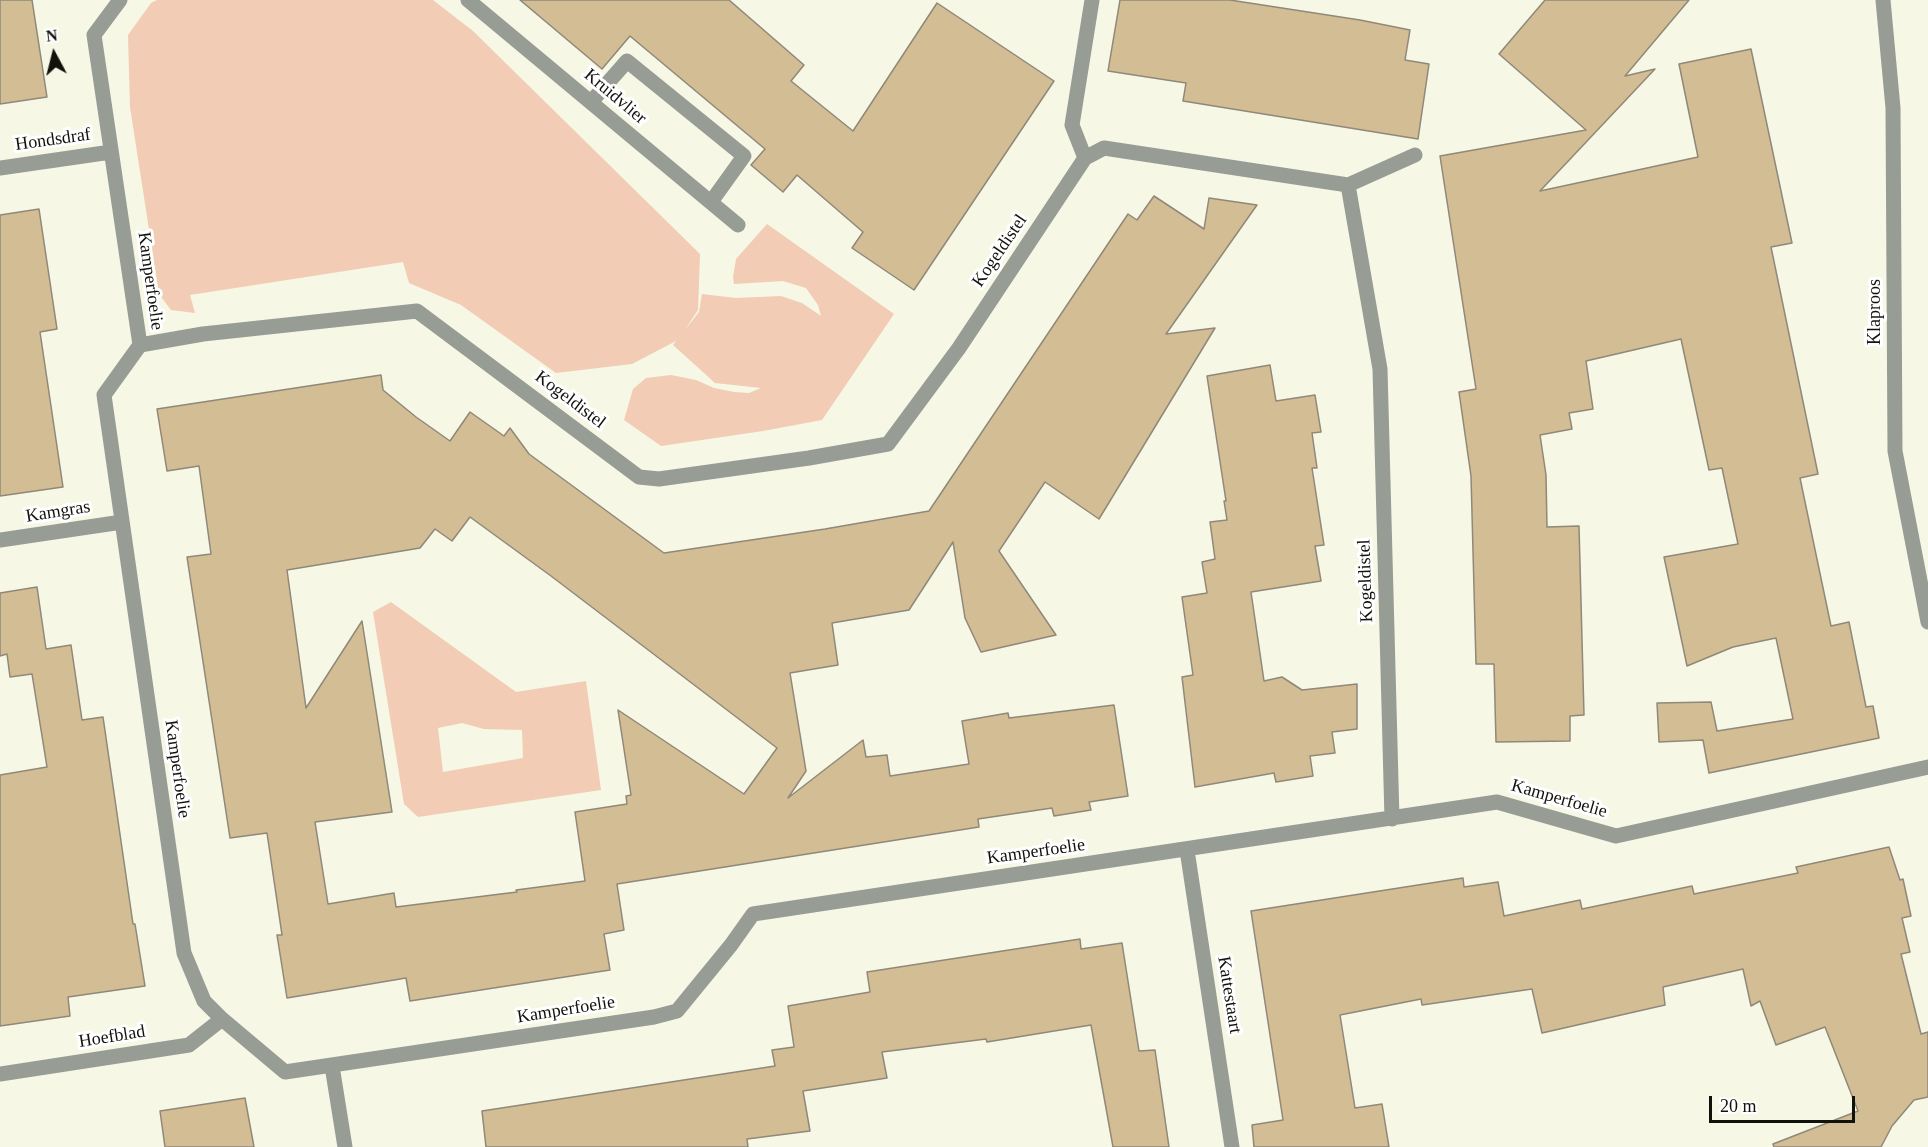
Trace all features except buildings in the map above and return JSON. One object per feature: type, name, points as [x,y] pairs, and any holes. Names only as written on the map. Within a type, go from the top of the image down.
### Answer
[{"type":"street","name":"Kamperfoelie","points":[[120,0],[94,35],[140,345],[104,395],[184,953],[204,1001],[222,1019],[285,1071],[333,1066],[654,1017],[677,1011],[731,945],[753,914],[1497,802],[1616,836],[1928,767]]},
{"type":"street","name":"Kruidvlier","points":[[468,0],[738,225]]},
{"type":"street","points":[[1092,0],[1072,125],[1085,158],[1104,148],[1348,185],[1415,154]]},
{"type":"street","name":"Klaproos","points":[[1888,1],[1893,108],[1895,451],[1928,622]]},
{"type":"street","points":[[591,102],[627,61],[744,156],[711,202]]},
{"type":"street","name":"Hondsdraf","points":[[0,168],[111,152]]},
{"type":"street","name":"Kogeldistel","points":[[140,345],[203,334],[417,311],[639,477],[659,479],[809,458],[888,444],[959,348],[1085,158]]},
{"type":"street","name":"Kogeldistel","points":[[1348,185],[1380,369],[1392,819]]},
{"type":"street","name":"Kamgras","points":[[0,540],[122,522]]},
{"type":"street","name":"Kattestaart","points":[[1187,850],[1232,1147]]},
{"type":"street","name":"Hoefblad","points":[[0,1074],[189,1045],[222,1019]]},
{"type":"street","points":[[333,1066],[345,1147]]},
{"type":"shaded area","points":[[157,0],[433,0],[473,31],[700,254],[698,310],[684,331],[699,312],[702,294],[736,298],[781,296],[802,303],[821,316],[818,305],[806,288],[783,281],[734,284],[736,259],[767,224],[894,314],[822,420],[661,446],[624,420],[633,389],[646,378],[671,375],[734,392],[749,393],[761,388],[715,383],[673,345],[676,341],[632,364],[556,373],[461,305],[409,283],[403,262],[190,295],[195,313],[171,310],[159,294],[130,107],[128,35],[151,3]]},
{"type":"shaded area","points":[[391,602],[516,692],[586,681],[601,790],[418,817],[404,804],[373,612]],"holes":[[[462,723],[484,729],[522,730],[523,758],[443,772],[438,728]]]}]
